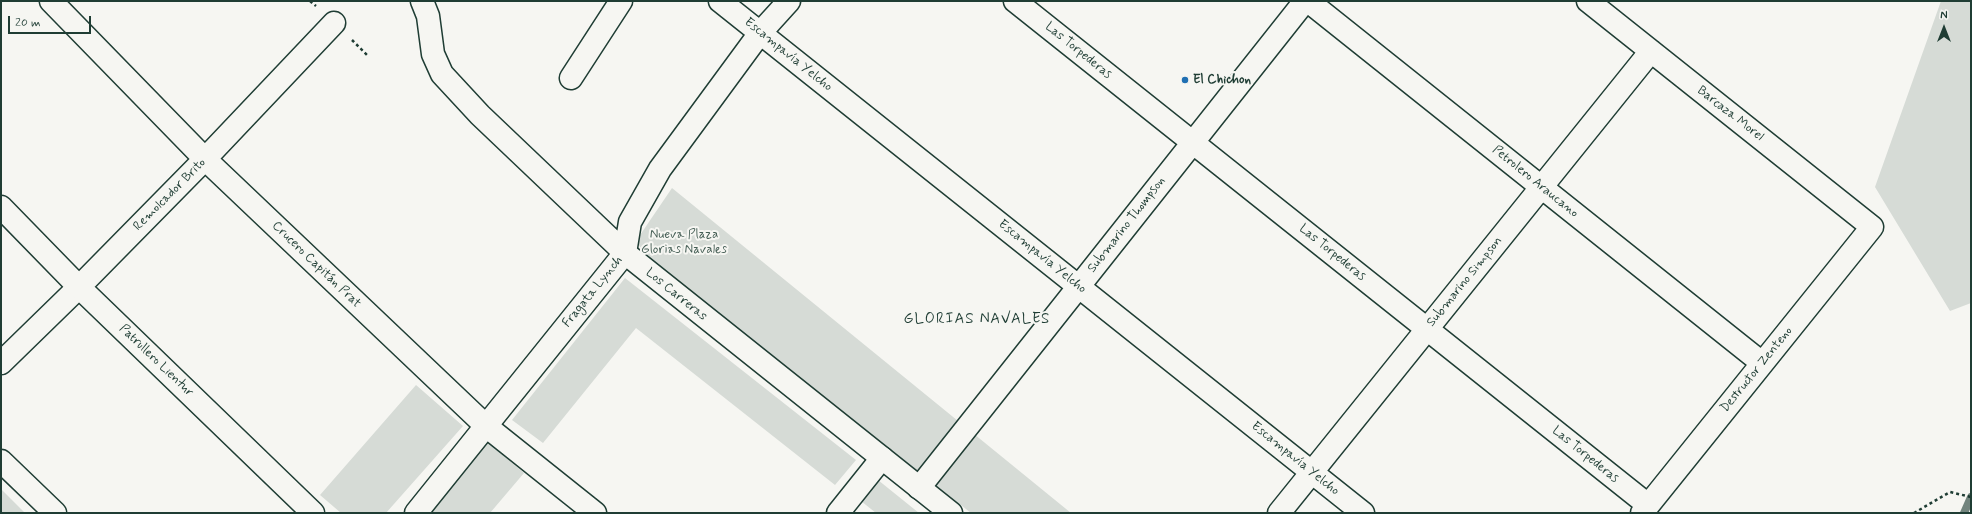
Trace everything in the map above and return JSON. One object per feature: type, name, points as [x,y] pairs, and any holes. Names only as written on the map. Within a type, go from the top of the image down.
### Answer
[{"type":"street","name":"Crucero Capitán Prat","points":[[51,1],[205,159],[486,426],[595,513]]},
{"type":"street","name":"Los Carreras","points":[[422,1],[428,16],[433,54],[442,74],[480,115],[625,254],[951,513]]},
{"type":"street","points":[[571,78],[621,1]]},
{"type":"street","name":"Escampavía Yelcho","points":[[720,1],[1363,513]]},
{"type":"street","name":"Fragata Lynch","points":[[416,513],[625,254],[630,222],[660,169],[760,33],[789,1]]},
{"type":"street","name":"Las Torpederas","points":[[1015,1],[1427,329],[1645,509]]},
{"type":"street","name":"Submarino Thompson","points":[[919,488],[1306,1]]},
{"type":"street","name":"Petrolero Araucano","points":[[1306,1],[1762,363]]},
{"type":"street","name":"Barcaza Morel","points":[[1588,1],[1872,227]]},
{"type":"street","name":"Remolcador Brito","points":[[1,363],[79,287],[205,159],[334,23]]},
{"type":"street","name":"Submarino Simpson","points":[[1279,513],[1651,51]]},
{"type":"street","name":"Patrullero Lientur","points":[[1,207],[79,287],[313,513]]},
{"type":"street","name":"Destructor Zenteno","points":[[1645,509],[1872,227]]},
{"type":"street","points":[[838,513],[882,458]]},
{"type":"street","points":[[1,462],[54,513]]},
{"type":"path","points":[[1914,513],[1950,492],[1971,497]]},
{"type":"green space","points":[[1941,1],[1971,1],[1971,303],[1950,311],[1875,187]]},
{"type":"green space","name":"Nueva Plaza Glorias Navales","points":[[672,188],[1071,513],[971,513],[648,258],[636,241]]},
{"type":"green space","points":[[625,278],[856,460],[835,485],[636,328],[543,443],[512,420]]},
{"type":"green space","points":[[416,385],[463,426],[386,513],[341,513],[320,495]]},
{"type":"green space","points":[[485,440],[524,473],[490,513],[423,513]]},
{"type":"green space","points":[[878,480],[919,513],[876,513],[861,501]]},
{"type":"green space","points":[[1,489],[25,513],[1,513]]},
{"type":"waterway","points":[[1964,513],[1971,497]]},
{"type":"place","name":"El Chichon","points":[[1185,80]]},
{"type":"district","name":"GLORIAS NAVALES","points":[[977,320]]}]
